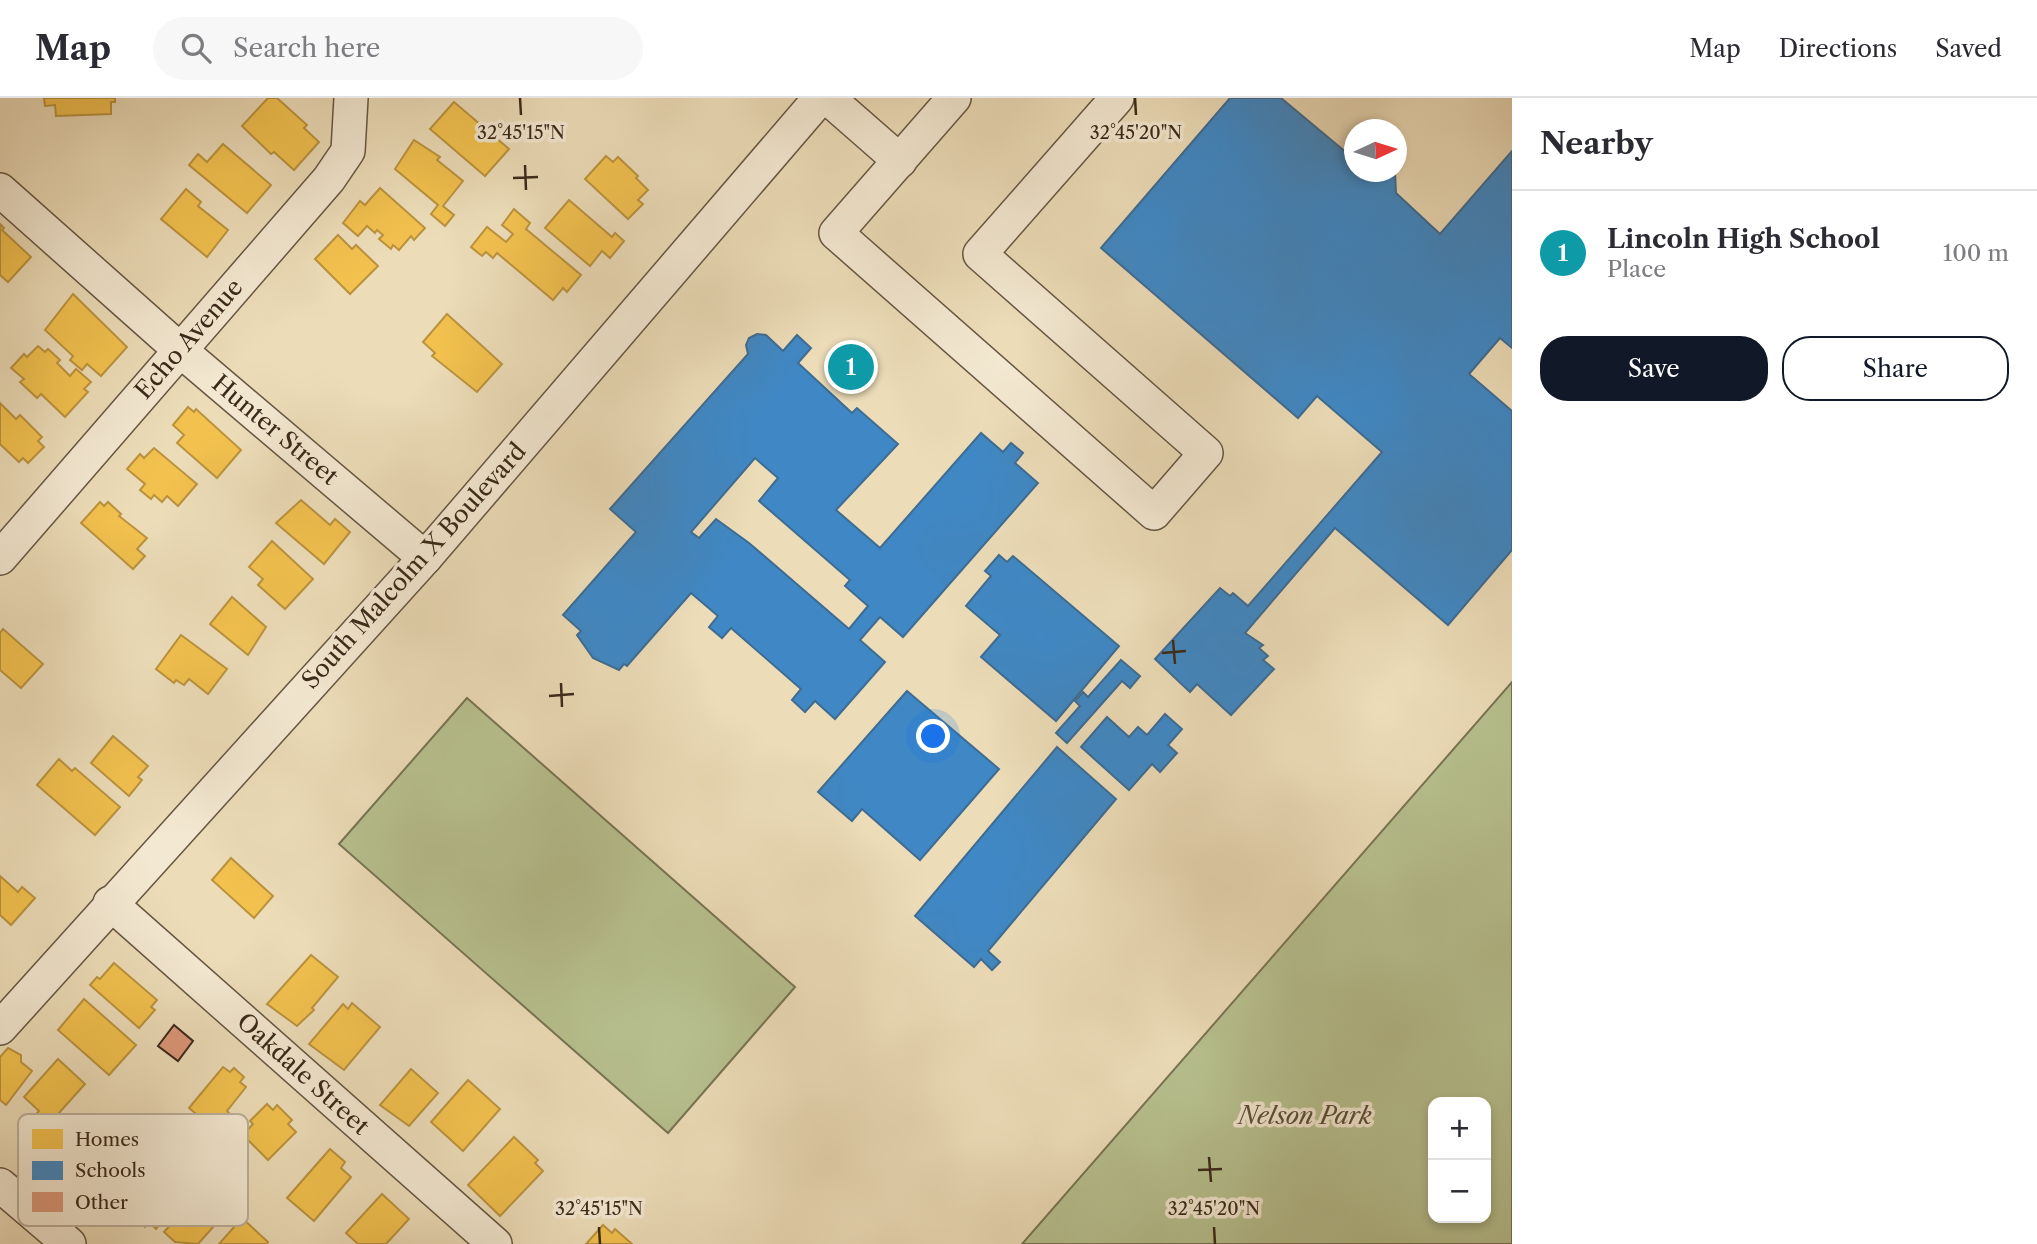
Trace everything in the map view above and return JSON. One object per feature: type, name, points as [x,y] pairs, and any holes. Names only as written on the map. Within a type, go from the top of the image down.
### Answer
[{"type":"street","name":"South Malcolm X Boulevard","points":[[0,1028],[110,903],[425,558],[820,98]]},
{"type":"street","points":[[828,98],[900,161]]},
{"type":"street","points":[[954,98],[836,233],[1154,513],[1206,453],[981,254],[1117,98]]},
{"type":"street","name":"Echo Avenue","points":[[0,558],[335,169],[348,150],[351,103]]},
{"type":"street","name":"Hunter Street","points":[[0,190],[180,349],[425,558]]},
{"type":"street","name":"Oakdale Street","points":[[110,903],[495,1244]]},
{"type":"street","points":[[0,1185],[18,1200]]},
{"type":"street","points":[[48,1226],[69,1244]]},
{"type":"green space","name":"Nelson Park","points":[[1512,682],[1512,1244],[1022,1244]]},
{"type":"green space","points":[[467,698],[795,987],[668,1133],[339,844]]},
{"type":"building: Homes","points":[[44,98],[115,98],[115,102],[111,102],[111,114],[56,116],[55,105],[45,106]]},
{"type":"building: Homes","points":[[268,98],[277,98],[307,125],[304,128],[319,142],[294,170],[274,152],[271,154],[242,126]]},
{"type":"building: Homes","points":[[454,102],[509,149],[485,176],[430,129]]},
{"type":"building: Homes","points":[[414,140],[440,157],[437,160],[463,181],[443,206],[454,215],[445,226],[431,214],[438,205],[395,169]]},
{"type":"building: Homes","points":[[223,144],[271,185],[247,213],[189,165],[198,154],[207,162]]},
{"type":"building: Homes","points":[[606,156],[613,162],[618,157],[648,190],[638,200],[643,204],[628,219],[585,179]]},
{"type":"building: Homes","points":[[380,188],[425,228],[414,240],[411,236],[399,250],[393,245],[391,249],[379,239],[383,235],[377,230],[375,233],[367,226],[358,236],[343,223],[360,201],[365,205]]},
{"type":"building: Homes","points":[[186,189],[201,202],[198,206],[228,230],[207,257],[161,219]]},
{"type":"building: Homes","points":[[569,200],[612,237],[615,233],[624,241],[610,258],[602,251],[590,266],[545,228]]},
{"type":"building: Homes","points":[[514,209],[530,223],[526,229],[581,275],[567,292],[563,288],[553,300],[497,253],[493,258],[486,252],[482,256],[471,247],[487,227],[506,242],[513,234],[502,225]]},
{"type":"building: Homes","points":[[0,224],[4,228],[2,230],[31,257],[8,282],[0,275]]},
{"type":"building: Homes","points":[[338,235],[352,249],[356,245],[378,266],[350,294],[315,259]]},
{"type":"building: Homes","points":[[73,294],[127,347],[101,376],[87,364],[82,370],[70,360],[73,356],[45,330]]},
{"type":"building: Homes","points":[[447,314],[502,364],[477,392],[432,356],[435,353],[423,342]]},
{"type":"building: Homes","points":[[38,346],[45,352],[48,349],[60,360],[57,363],[70,376],[76,369],[91,382],[84,389],[88,392],[65,417],[41,394],[37,398],[20,382],[24,379],[11,368],[24,354],[27,357]]},
{"type":"building: Homes","points":[[0,403],[16,419],[20,415],[42,437],[38,441],[44,447],[28,463],[23,458],[19,462],[0,444]]},
{"type":"building: Homes","points":[[188,407],[194,412],[196,409],[241,450],[217,478],[177,443],[184,435],[173,425]]},
{"type":"building: Homes","points":[[154,448],[197,484],[178,506],[167,496],[162,502],[154,495],[151,499],[140,490],[145,484],[127,469],[140,454],[144,458]]},
{"type":"building: Homes","points":[[301,500],[330,525],[335,519],[350,532],[324,564],[276,523]]},
{"type":"building: Homes","points":[[100,502],[104,506],[108,502],[121,514],[119,516],[147,538],[137,549],[145,556],[133,569],[81,523]]},
{"type":"building: Homes","points":[[272,541],[313,579],[285,609],[258,585],[263,579],[249,567]]},
{"type":"building: Homes","points":[[232,597],[266,627],[248,655],[210,624]]},
{"type":"building: Homes","points":[[3,629],[43,664],[21,688],[0,670],[0,633]]},
{"type":"building: Homes","points":[[181,635],[227,669],[208,694],[189,679],[184,685],[176,680],[174,683],[156,669]]},
{"type":"building: Homes","points":[[113,736],[148,766],[138,777],[142,780],[129,796],[91,763]]},
{"type":"building: Homes","points":[[59,759],[72,771],[75,768],[120,807],[95,835],[37,785]]},
{"type":"building: Homes","points":[[231,858],[273,896],[254,918],[212,880]]},
{"type":"building: Homes","points":[[0,876],[18,892],[22,887],[35,898],[11,925],[0,915]]},
{"type":"building: Homes","points":[[311,955],[338,977],[312,1008],[314,1010],[297,1026],[267,1004]]},
{"type":"building: Homes","points":[[114,963],[157,1000],[151,1007],[155,1010],[139,1028],[90,985],[97,977],[100,979]]},
{"type":"building: Homes","points":[[84,999],[136,1045],[109,1075],[58,1030]]},
{"type":"building: Homes","points":[[352,1003],[380,1027],[344,1070],[309,1044],[343,1004],[348,1009]]},
{"type":"building: Homes","points":[[8,1048],[21,1055],[21,1062],[32,1071],[6,1105],[0,1100],[0,1057]]},
{"type":"building: Homes","points":[[58,1059],[85,1084],[58,1114],[36,1114],[39,1111],[24,1097]]},
{"type":"building: Homes","points":[[223,1067],[230,1072],[234,1068],[244,1077],[240,1082],[246,1087],[227,1111],[230,1114],[196,1114],[189,1108]]},
{"type":"building: Homes","points":[[411,1069],[438,1093],[409,1126],[380,1105]]},
{"type":"building: Homes","points":[[468,1080],[500,1109],[463,1151],[431,1122]]},
{"type":"building: Homes","points":[[267,1104],[273,1110],[277,1105],[292,1120],[288,1124],[296,1132],[268,1160],[248,1140],[248,1130],[253,1124],[250,1121]]},
{"type":"building: Homes","points":[[514,1137],[538,1160],[535,1163],[543,1171],[500,1216],[468,1185]]},
{"type":"building: Homes","points":[[330,1149],[345,1162],[341,1168],[351,1177],[314,1221],[287,1198]]},
{"type":"building: Homes","points":[[382,1194],[409,1219],[386,1244],[358,1244],[346,1233]]},
{"type":"building: Homes","points":[[248,1224],[268,1242],[267,1244],[219,1244],[235,1226],[248,1226]]},
{"type":"building: Homes","points":[[603,1225],[612,1233],[615,1229],[632,1244],[586,1244]]},
{"type":"building: Homes","points":[[169,1226],[214,1226],[198,1244],[175,1242],[164,1232]]},
{"type":"building: Schools","points":[[1230,98],[1281,98],[1344,151],[1344,182],[1395,182],[1396,193],[1440,234],[1512,151],[1512,348],[1500,338],[1469,374],[1512,411],[1512,550],[1448,625],[1335,528],[1245,633],[1263,645],[1259,648],[1268,656],[1263,660],[1274,669],[1231,715],[1197,684],[1190,692],[1155,659],[1220,588],[1230,596],[1233,593],[1248,606],[1382,452],[1317,396],[1298,418],[1101,248]]},
{"type":"building: Schools","points":[[757,334],[766,335],[783,351],[797,335],[811,348],[798,363],[852,413],[857,408],[898,444],[836,510],[880,548],[981,433],[1003,452],[1011,443],[1023,453],[1015,463],[1038,483],[903,637],[880,617],[860,640],[885,662],[835,719],[815,701],[805,712],[792,700],[801,689],[731,628],[722,638],[709,627],[718,616],[691,593],[627,666],[624,664],[619,670],[593,658],[577,635],[581,631],[563,615],[636,532],[610,509],[748,354],[746,345],[749,338]],"holes":[[[755,458],[778,478],[759,501],[850,580],[845,586],[868,606],[849,629],[749,543],[716,519],[699,538],[691,532]]]},
{"type":"building: Schools","points":[[999,555],[1007,562],[1013,556],[1119,646],[1056,721],[981,657],[1000,635],[966,606],[991,576],[985,571]]},
{"type":"building: Schools","points":[[1121,660],[1140,676],[1130,688],[1122,681],[1067,743],[1056,733],[1080,706],[1075,701],[1083,692],[1088,697]]},
{"type":"building: Schools","points":[[907,691],[999,769],[920,860],[862,809],[852,821],[818,792]]},
{"type":"building: Schools","points":[[1165,714],[1182,729],[1168,745],[1177,753],[1160,772],[1152,764],[1129,790],[1081,747],[1107,717],[1129,737],[1138,727],[1147,735]]},
{"type":"building: Schools","points":[[1057,747],[1116,799],[988,951],[1000,962],[992,970],[981,959],[974,967],[915,916]]},
{"type":"building: Other","points":[[174,1025],[193,1041],[178,1061],[158,1046]]},
{"type":"place","name":"Lincoln High School","points":[[851,367]]}]
